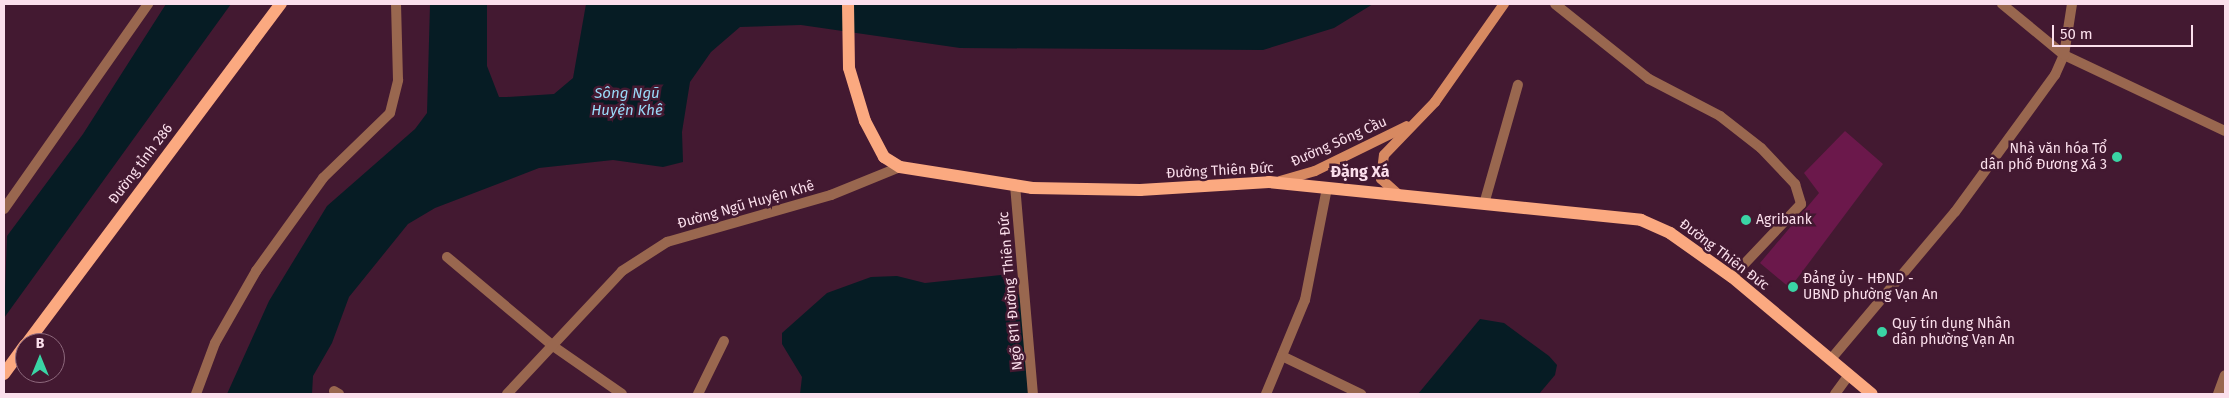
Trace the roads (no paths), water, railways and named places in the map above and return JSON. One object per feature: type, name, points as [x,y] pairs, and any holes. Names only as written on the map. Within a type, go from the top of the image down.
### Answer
[{"type":"main road","name":"Đường tỉnh 286","points":[[34,333],[281,4]]},
{"type":"main road","name":"Đường Thiên Đức","points":[[848,4],[846,40],[849,68],[870,135],[884,157],[900,167],[1015,185],[1140,190],[1269,182],[1641,220],[1670,233],[1732,278],[1872,394]]},
{"type":"main road","name":"Đường Sông Cầu","points":[[1399,195],[1383,183],[1381,161],[1418,120],[1504,4]]},
{"type":"main road","name":"Đường Sông Cầu","points":[[1269,182],[1314,171],[1418,120]]},
{"type":"main road","name":"Đường tỉnh 286","points":[[4,374],[15,359]]},
{"type":"street","points":[[4,209],[148,4]]},
{"type":"street","points":[[196,394],[215,343],[256,271],[323,178],[390,113],[398,80],[396,4]]},
{"type":"street","points":[[1555,4],[1649,79],[1720,116],[1761,148],[1802,195],[1801,204],[1732,278]]},
{"type":"street","points":[[2002,4],[2064,55],[2225,131]]},
{"type":"street","points":[[1831,359],[1955,212],[2055,75],[2064,55],[2072,4]]},
{"type":"street","points":[[1484,204],[1518,85]]},
{"type":"street","name":"Đường Ngũ Huyện Khê","points":[[506,394],[622,271],[666,242],[831,195],[900,167]]},
{"type":"street","name":"Ngõ 811 Đường Thiên Đức","points":[[1015,185],[1034,394]]},
{"type":"street","points":[[1266,394],[1305,300],[1328,188]]},
{"type":"street","points":[[446,257],[553,346],[622,394]]},
{"type":"street","points":[[698,394],[724,341]]},
{"type":"street","points":[[1282,356],[1361,394]]},
{"type":"street","points":[[1835,394],[1849,375]]},
{"type":"street","points":[[2218,394],[2225,375]]},
{"type":"water","points":[[166,4],[231,4],[4,318],[7,236],[83,134]]},
{"type":"water","name":"Sông Ngũ Huyện Khê","points":[[430,4],[487,4],[487,66],[499,97],[507,97],[554,94],[573,78],[586,4],[1373,4],[1334,28],[1263,50],[960,48],[801,25],[740,27],[711,52],[690,82],[682,132],[683,162],[663,167],[613,160],[539,168],[435,208],[408,224],[349,297],[332,343],[313,376],[312,394],[227,394],[269,301],[327,206],[415,129],[427,113]]},
{"type":"water","points":[[1001,275],[1012,281],[1022,302],[1028,394],[800,394],[802,377],[782,344],[782,333],[827,293],[871,277],[897,276],[925,283]]},
{"type":"water","points":[[1480,319],[1504,323],[1549,356],[1557,365],[1555,375],[1539,394],[1418,394]]},
{"type":"place","name":"Nhà văn hóa Tổ dân phố Đương Xá 3","points":[[2117,157]]},
{"type":"place","name":"Agribank","points":[[1746,220]]},
{"type":"place","name":"Đảng ủy - HĐND - UBND phường Vạn An","points":[[1793,287]]},
{"type":"place","name":"Quỹ tín dụng Nhân dân phường Vạn An","points":[[1882,332]]},
{"type":"district","name":"Đặng Xá","points":[[1360,172]]}]
